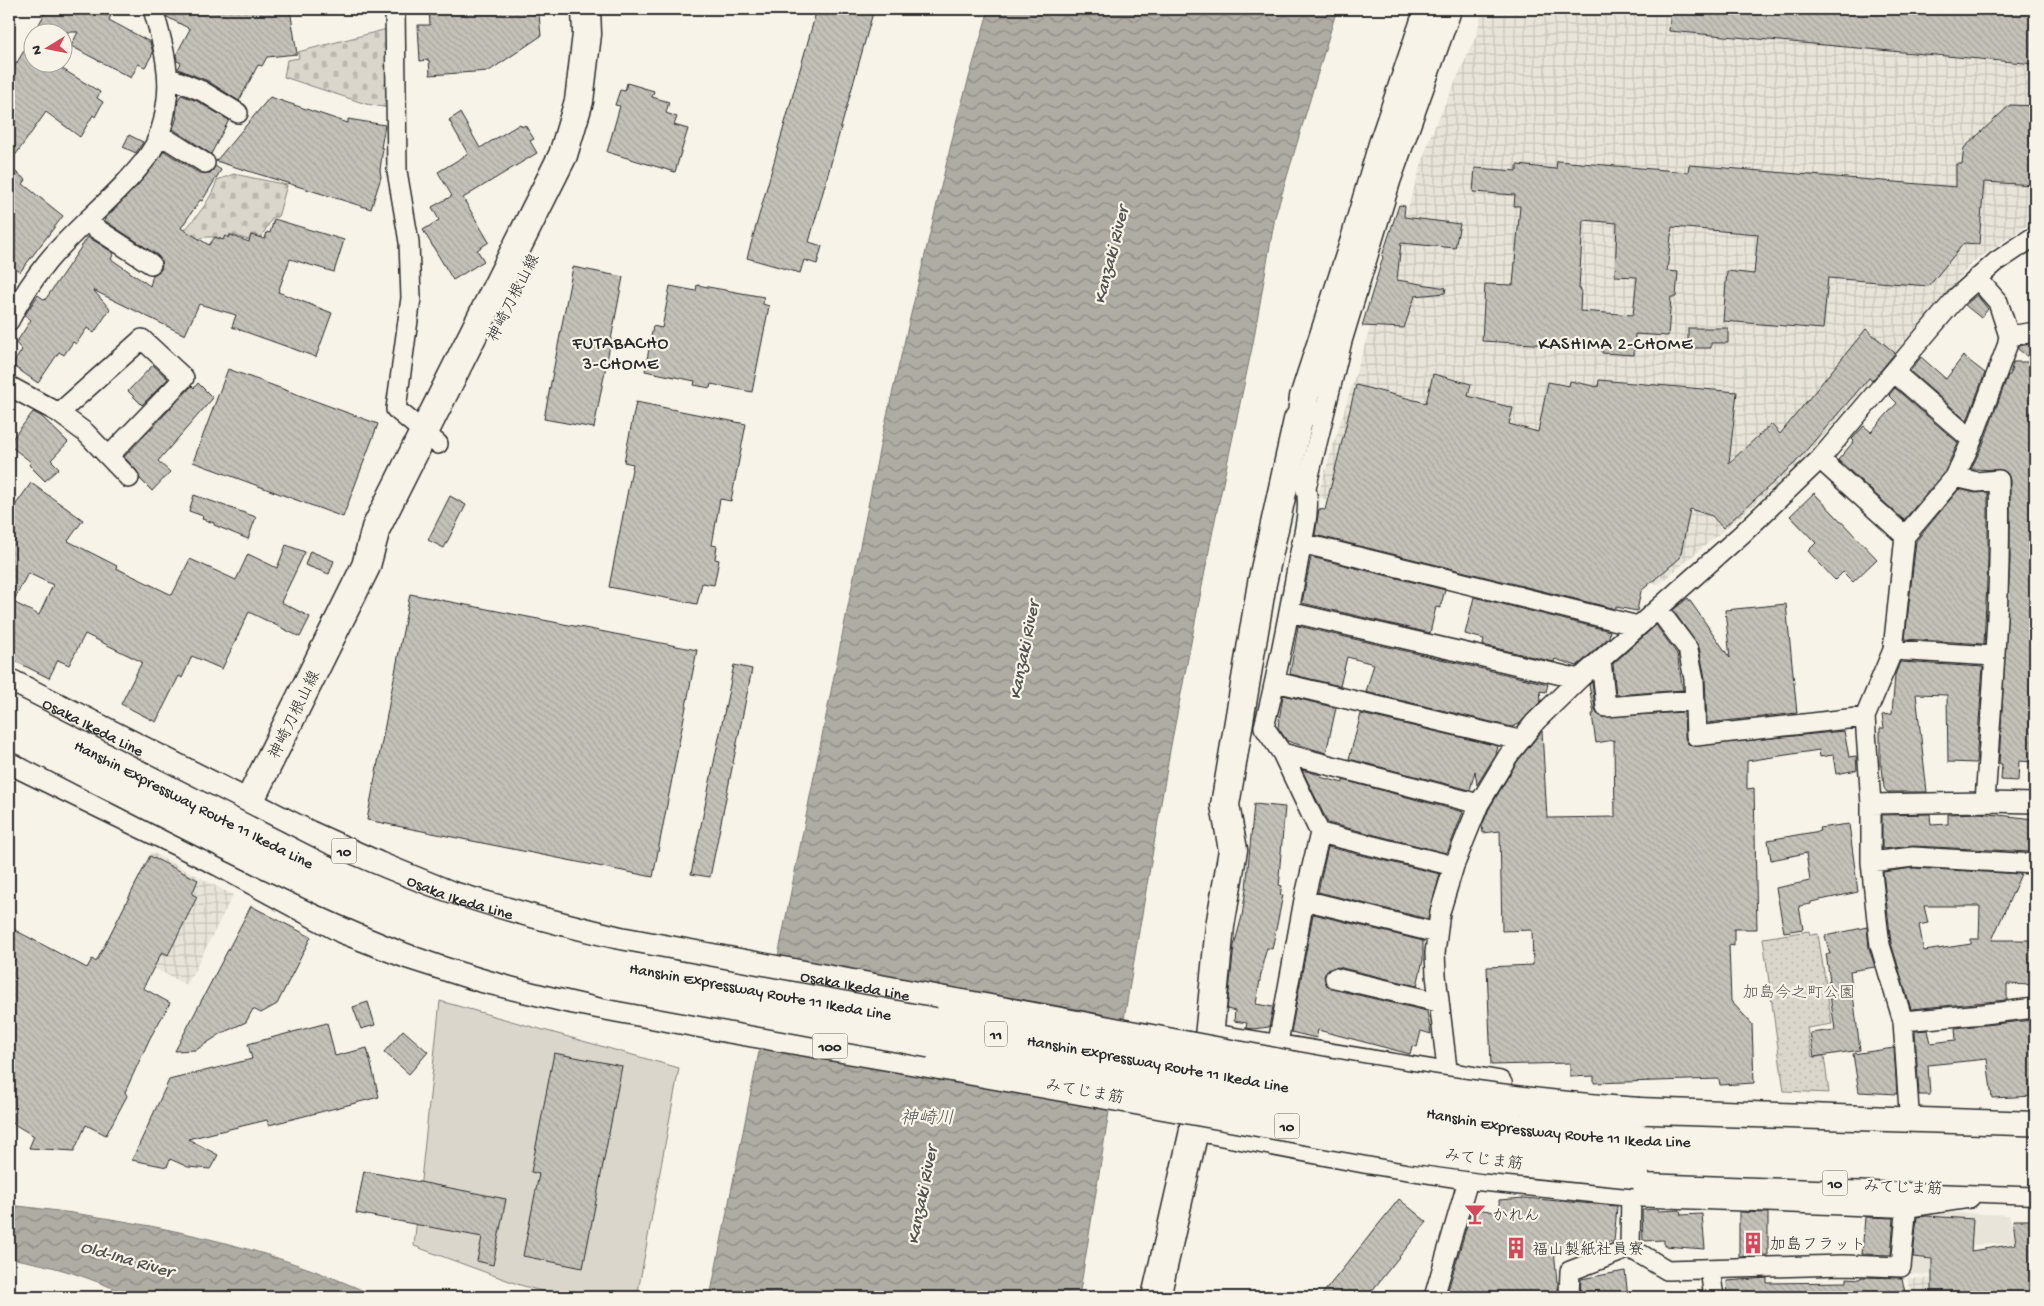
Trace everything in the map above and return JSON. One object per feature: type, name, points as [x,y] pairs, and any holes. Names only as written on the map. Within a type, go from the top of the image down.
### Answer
[{"type":"main road","name":"神崎刀根山線","points":[[432,438],[563,155],[579,101],[587,34],[586,9]]},
{"type":"main road","name":"神崎刀根山線","points":[[220,862],[366,566],[376,528],[432,438],[580,160],[596,104],[606,32],[605,9]]},
{"type":"main road","points":[[1156,1297],[1194,1126],[1209,1037],[1220,926],[1233,850],[1225,805],[1262,583],[1269,556],[1279,497],[1298,420],[1302,414],[1304,397],[1354,243],[1383,144],[1429,9]]},
{"type":"main road","name":"Osaka Ikeda Line","points":[[9,683],[309,835],[378,866],[452,896],[532,919],[620,941],[1385,1082],[1576,1108],[1994,1125]]},
{"type":"main road","name":"Hanshin Expressway Route 11 Ikeda Line","points":[[9,709],[320,867],[373,890],[430,912],[488,931],[546,948],[610,963],[1518,1128],[1634,1138],[2035,1151]]},
{"type":"main road","name":"Hanshin Expressway Route 11 Ikeda Line","points":[[9,734],[269,866],[365,910],[425,934],[483,952],[543,970],[611,985],[1342,1119],[1518,1148],[1628,1158],[2035,1172]]},
{"type":"main road","points":[[9,759],[220,862]]},
{"type":"main road","name":"100","points":[[220,862],[343,929],[410,955],[482,978],[566,998],[660,1016],[940,1065]]},
{"type":"main road","points":[[1209,1037],[1522,1089],[1602,1096],[1909,1111],[1994,1125],[2035,1126]]},
{"type":"main road","name":"みてじま筋","points":[[940,1065],[1410,1149],[1633,1183],[2035,1190]]},
{"type":"main road","points":[[1448,1077],[1468,1175]]},
{"type":"main road","points":[[1194,1126],[1367,1159],[1468,1175],[1633,1183],[1907,1203],[1995,1189]]},
{"type":"street","points":[[9,321],[23,295],[48,260],[148,156],[159,134],[166,106],[168,77],[164,49],[153,9]]},
{"type":"street","points":[[396,9],[396,170],[409,242],[412,298],[396,409],[432,438]]},
{"type":"street","points":[[1277,1048],[1304,900],[1320,833],[1282,754],[1264,727],[1276,682],[1289,612],[1308,499],[1306,488],[1342,341],[1391,180],[1452,9]]},
{"type":"street","points":[[168,77],[202,91],[238,113]]},
{"type":"street","points":[[159,134],[205,163]]},
{"type":"street","points":[[86,222],[151,264]]},
{"type":"street","points":[[1448,1077],[1438,1002],[1435,953],[1440,912],[1454,866],[1479,804],[1519,740],[1579,679],[1770,508],[1820,459],[1895,373],[1958,296],[1996,262],[2035,236]]},
{"type":"street","points":[[1909,1111],[1903,1020],[1880,945],[1871,862],[1871,804],[1865,717],[1893,650],[1906,536],[1955,477],[1972,440],[2008,346],[2009,336],[1998,302],[1977,278]]},
{"type":"street","points":[[2009,336],[2035,332]]},
{"type":"street","points":[[59,413],[142,339],[184,378],[109,456]]},
{"type":"street","points":[[1895,373],[1972,440]]},
{"type":"street","points":[[9,386],[59,413],[86,433],[130,478]]},
{"type":"street","points":[[1820,459],[1906,536]]},
{"type":"street","points":[[1955,477],[1977,482],[1999,480],[2000,516],[1994,656],[1985,802]]},
{"type":"street","points":[[1301,543],[1638,626]]},
{"type":"street","points":[[1658,609],[1688,649],[1694,679],[1696,736],[1865,717]]},
{"type":"street","points":[[1289,612],[1579,679]]},
{"type":"street","points":[[1893,650],[1994,656]]},
{"type":"street","points":[[1601,660],[1606,707],[1695,700]]},
{"type":"street","points":[[1276,682],[1519,740]]},
{"type":"street","points":[[1282,754],[1479,804]]},
{"type":"street","points":[[1871,804],[2035,803]]},
{"type":"street","points":[[1320,833],[1454,866]]},
{"type":"street","points":[[1871,862],[1913,857],[2035,864]]},
{"type":"street","points":[[1304,900],[1437,933]]},
{"type":"street","points":[[1335,978],[1438,1002]]},
{"type":"street","points":[[1903,1020],[2035,1008]]},
{"type":"street","points":[[1434,1297],[1468,1175]]},
{"type":"street","points":[[1630,1248],[1633,1183]]},
{"type":"street","points":[[1630,1248],[1668,1270],[1843,1265],[1901,1267],[1907,1203]]},
{"type":"street","points":[[1570,1297],[1570,1271],[1630,1248]]},
{"type":"street","points":[[1710,1270],[1714,1297]]},
{"type":"shaded area","points":[[1482,9],[2035,9],[2035,220],[1973,262],[1790,475],[1659,584],[1317,497],[1430,137],[1477,34]]},
{"type":"shaded area","points":[[151,852],[233,895],[187,985],[105,943]]},
{"type":"shaded area","points":[[1914,1211],[2009,1215],[2015,1243],[1973,1245],[1972,1277],[1909,1274]]},
{"type":"shaded area","points":[[1907,1278],[1972,1280],[1971,1297],[1912,1297]]},
{"type":"green space","points":[[391,28],[389,108],[366,104],[284,77],[287,60],[299,58],[298,52]]},
{"type":"green space","points":[[234,174],[287,185],[278,217],[273,217],[261,237],[251,234],[249,240],[230,234],[228,237],[225,236],[223,240],[206,237],[190,243],[184,231],[208,201],[217,180]]},
{"type":"green space","name":"加島今之町公園","points":[[1809,931],[1810,935],[1818,934],[1832,1024],[1807,1028],[1812,1057],[1824,1056],[1829,1093],[1784,1091],[1763,938]]},
{"type":"green space","points":[[440,1001],[679,1068],[637,1297],[562,1297],[520,1285],[414,1246]]},
{"type":"water","name":"神崎川","points":[[989,9],[1337,9],[1275,217],[1253,343],[1214,525],[1171,745],[1079,1297],[710,1297],[881,441],[957,119]]},
{"type":"water","name":"Old-Ina River","points":[[9,1205],[103,1218],[197,1236],[289,1262],[334,1278],[377,1297],[133,1297],[72,1273],[42,1264],[9,1258]]},
{"type":"building","points":[[47,9],[100,9],[111,15],[109,20],[150,42],[153,53],[145,67],[138,64],[131,78],[72,47],[78,32],[72,32],[72,22],[40,22]]},
{"type":"building","points":[[165,9],[290,9],[297,54],[267,57],[262,66],[258,65],[239,101],[208,81],[178,69],[181,63],[177,61],[176,55],[190,29],[167,17]]},
{"type":"building","points":[[429,9],[532,9],[533,14],[539,14],[541,36],[489,71],[430,75],[429,60],[420,61],[418,25],[430,25]]},
{"type":"building","points":[[817,9],[874,9],[809,242],[822,246],[817,264],[804,260],[800,273],[747,258]]},
{"type":"building","points":[[1671,9],[2035,9],[2035,64],[1669,31]]},
{"type":"building","points":[[22,54],[22,72],[67,72],[100,92],[97,98],[103,102],[95,117],[93,115],[80,137],[46,112],[9,164],[9,76]]},
{"type":"building","points":[[627,83],[654,91],[652,97],[669,102],[666,113],[677,117],[674,125],[688,129],[675,172],[607,152],[620,106],[615,105],[620,90],[625,91]]},
{"type":"building","points":[[181,95],[197,101],[229,120],[211,154],[173,129],[177,117],[178,100]]},
{"type":"building","points":[[270,97],[348,123],[348,119],[385,125],[381,148],[383,148],[381,177],[371,209],[216,161]]},
{"type":"building","points":[[2010,105],[2035,106],[2035,185],[1984,182],[1979,244],[1964,243],[1929,286],[1828,278],[1823,329],[1723,321],[1727,271],[1754,274],[1758,234],[1672,227],[1667,271],[1678,272],[1676,297],[1671,297],[1668,336],[1635,334],[1634,355],[1602,353],[1602,348],[1482,341],[1485,284],[1513,285],[1520,206],[1514,206],[1515,195],[1473,192],[1475,168],[1517,171],[1517,165],[1556,169],[1557,161],[1688,172],[1689,165],[1956,187],[1956,164],[1962,164],[1964,148]],"holes":[[[1583,220],[1617,223],[1615,276],[1637,277],[1633,315],[1580,311],[1581,289],[1579,289]]]},
{"type":"building","points":[[460,113],[480,148],[520,124],[522,127],[525,125],[534,139],[530,141],[537,153],[463,198],[489,242],[477,250],[484,261],[453,280],[423,230],[439,220],[432,207],[452,196],[438,172],[468,154],[449,120]]},
{"type":"building","points":[[129,135],[143,142],[136,153],[123,147]]},
{"type":"building","points":[[164,151],[199,173],[210,173],[215,166],[221,170],[202,201],[200,200],[181,228],[209,245],[215,237],[223,240],[225,236],[229,238],[230,235],[249,242],[251,235],[265,239],[267,232],[270,233],[274,219],[344,240],[334,272],[290,259],[278,292],[332,313],[316,357],[232,327],[236,315],[199,304],[185,335],[93,290],[110,309],[94,333],[87,328],[76,344],[73,342],[64,355],[59,352],[38,383],[12,365],[22,350],[16,343],[31,320],[25,315],[38,295],[45,300],[88,237],[114,253],[111,259],[150,286],[153,275],[161,270],[162,264],[157,255],[104,220],[145,177]]},
{"type":"building","points":[[9,167],[26,180],[23,184],[63,216],[20,272],[9,263]]},
{"type":"building","points":[[1399,205],[1405,206],[1404,217],[1460,224],[1455,248],[1401,243],[1397,280],[1446,288],[1445,293],[1415,296],[1404,328],[1362,326],[1382,256]]},
{"type":"building","points":[[573,267],[623,277],[594,428],[544,419]]},
{"type":"building","points":[[697,285],[764,297],[763,304],[769,306],[752,392],[711,384],[710,388],[694,385],[695,381],[645,371],[653,326],[662,328],[670,286],[696,291]]},
{"type":"building","points":[[1977,295],[1988,309],[1981,318],[1965,305]]},
{"type":"building","points":[[1688,328],[1728,328],[1728,343],[1711,343],[1711,348],[1688,348]]},
{"type":"building","points":[[1866,329],[1895,353],[1872,381],[1869,378],[1796,462],[1723,528],[1712,516],[1690,509],[1680,558],[1641,591],[1637,611],[1616,607],[1616,609],[1315,535],[1319,509],[1325,510],[1356,385],[1426,403],[1433,374],[1471,384],[1468,396],[1513,408],[1509,424],[1538,432],[1548,382],[1569,386],[1570,381],[1598,387],[1599,380],[1737,392],[1729,463],[1771,424],[1780,434]]},
{"type":"building","points":[[2035,343],[2035,743],[2033,762],[2019,761],[2018,781],[2001,780],[2002,764],[1999,764],[2010,561],[2010,480],[2008,474],[2003,470],[1971,469],[1983,444],[2008,375],[2010,375],[2013,362],[2034,362],[2018,349],[2018,346]]},
{"type":"building","points":[[1963,356],[1985,373],[1967,421],[1910,371],[1921,357],[1946,379]]},
{"type":"building","points":[[153,365],[168,379],[142,405],[128,391]]},
{"type":"building","points":[[228,369],[378,424],[343,517],[193,462]]},
{"type":"building","points":[[198,383],[213,398],[158,461],[170,472],[152,491],[140,479],[137,471],[124,457],[192,386],[194,388]]},
{"type":"building","points":[[1895,388],[1958,443],[1945,471],[1904,520],[1838,460],[1854,441],[1852,439],[1864,426],[1871,432],[1897,403],[1889,395]]},
{"type":"building","points":[[636,402],[746,424],[731,501],[720,499],[712,545],[717,546],[715,559],[719,560],[714,585],[702,583],[697,604],[609,587],[633,464],[624,462]]},
{"type":"building","points":[[33,412],[41,416],[68,442],[51,460],[59,468],[45,481],[29,465],[31,462],[9,445]]},
{"type":"building","points":[[31,483],[83,520],[68,541],[117,566],[116,568],[172,595],[190,559],[236,580],[248,554],[277,568],[286,545],[305,552],[281,602],[310,617],[300,637],[249,612],[222,669],[192,656],[182,678],[179,676],[156,722],[121,704],[142,662],[85,634],[69,665],[58,660],[49,678],[9,658],[9,514]],"holes":[[[28,573],[53,585],[39,615],[13,602]]]},
{"type":"building","points":[[1959,489],[1975,493],[1988,492],[1988,560],[1984,644],[1905,639],[1916,541]]},
{"type":"building","points":[[1814,493],[1877,559],[1853,582],[1843,572],[1835,580],[1808,551],[1816,543],[1790,516]]},
{"type":"building","points":[[194,495],[256,517],[248,539],[214,525],[214,523],[202,519],[203,516],[189,511]]},
{"type":"building","points":[[450,496],[466,505],[444,548],[428,540]]},
{"type":"building","points":[[310,551],[334,561],[329,574],[305,565]]},
{"type":"building","points":[[1311,557],[1445,590],[1440,608],[1436,607],[1430,633],[1302,603]]},
{"type":"building","points":[[410,594],[697,650],[653,877],[367,820]]},
{"type":"building","points":[[1474,597],[1610,631],[1609,637],[1577,666],[1555,659],[1554,662],[1483,645],[1484,639],[1465,634]]},
{"type":"building","points":[[1688,598],[1730,658],[1725,610],[1786,604],[1797,713],[1707,723],[1705,678],[1699,647],[1673,610]]},
{"type":"building","points":[[1656,625],[1677,654],[1683,690],[1616,695],[1613,664]]},
{"type":"building","points":[[1298,626],[1548,684],[1546,692],[1540,691],[1541,701],[1519,724],[1512,727],[1366,692],[1374,664],[1347,657],[1340,686],[1290,674]]},
{"type":"building","points":[[1900,662],[1983,667],[1976,763],[1948,762],[1947,695],[1916,694],[1927,792],[1887,792],[1884,788],[1882,766],[1880,766],[1880,728],[1884,728],[1882,715],[1892,714],[1895,675]]},
{"type":"building","points":[[734,665],[752,669],[710,877],[691,874]]},
{"type":"building","points":[[1592,682],[1595,709],[1597,714],[1602,717],[1684,712],[1685,737],[1687,743],[1692,746],[1844,731],[1849,757],[1856,756],[1857,770],[1836,774],[1833,755],[1820,757],[1819,750],[1747,761],[1747,789],[1754,788],[1757,929],[1734,929],[1734,946],[1729,945],[1731,1001],[1752,1024],[1754,1083],[1720,1085],[1719,1079],[1594,1083],[1594,1076],[1570,1077],[1570,1063],[1491,1065],[1487,967],[1533,965],[1532,930],[1502,931],[1500,831],[1483,833],[1482,826],[1489,809],[1517,762],[1542,731],[1547,818],[1615,817],[1614,740],[1596,743],[1589,685]]},
{"type":"building","points":[[1283,695],[1336,708],[1326,753],[1287,741],[1278,727]]},
{"type":"building","points":[[1361,714],[1498,746],[1496,754],[1477,785],[1475,771],[1470,790],[1349,759]]},
{"type":"building","points":[[1302,770],[1343,783],[1343,780],[1463,812],[1448,851],[1446,853],[1328,823]]},
{"type":"building","points":[[1254,804],[1285,807],[1279,876],[1279,885],[1282,886],[1280,895],[1283,895],[1272,949],[1267,948],[1263,962],[1256,1004],[1273,1007],[1269,1027],[1253,1029],[1246,1028],[1247,1023],[1234,1021],[1235,1011],[1227,1009],[1234,946],[1242,916],[1246,889]]},
{"type":"building","points":[[1980,813],[2035,819],[2031,852],[1914,846],[1882,849],[1882,815],[1930,814],[1931,825],[1948,824],[1948,814]]},
{"type":"building","points":[[1849,824],[1858,892],[1799,906],[1803,929],[1784,932],[1776,888],[1810,881],[1806,853],[1771,860],[1768,840],[1820,831],[1819,828]]},
{"type":"building","points":[[1328,847],[1440,874],[1428,919],[1318,892]]},
{"type":"building","points":[[150,856],[198,880],[192,894],[197,897],[168,955],[162,952],[143,988],[170,1003],[150,1038],[125,1092],[127,1096],[106,1135],[86,1125],[74,1151],[29,1148],[34,1136],[9,1121],[9,927],[87,968],[92,959],[96,962]]},
{"type":"building","points":[[1913,868],[2021,874],[1992,940],[2033,940],[2032,985],[2007,984],[2007,1000],[1911,1009],[1891,943],[1883,872]],"holes":[[[1924,906],[1980,906],[1979,939],[1971,939],[1971,944],[1924,951],[1919,925],[1928,923]]]},
{"type":"building","points":[[251,906],[311,937],[277,1004],[261,1013],[253,1009],[246,1022],[222,1033],[196,1050],[175,1051]]},
{"type":"building","points":[[1313,914],[1423,941],[1423,960],[1417,986],[1338,967],[1327,970],[1324,976],[1327,986],[1332,989],[1427,1011],[1431,1034],[1421,1031],[1417,1047],[1412,1046],[1410,1054],[1318,1030],[1316,1038],[1291,1032]]},
{"type":"building","points":[[1867,927],[1869,948],[1875,967],[1850,971],[1860,1050],[1814,1057],[1810,1033],[1835,1030],[1826,954],[1830,954],[1825,936]]},
{"type":"building","points":[[368,1002],[375,1025],[361,1029],[353,1007]]},
{"type":"building","points":[[2033,1020],[2035,1035],[2035,1096],[1992,1098],[1987,1059],[1928,1065],[1930,1095],[1919,1095],[1915,1031],[1928,1030],[1931,1043],[1956,1040],[1955,1028]]},
{"type":"building","points":[[327,1023],[335,1056],[367,1048],[379,1097],[269,1125],[267,1120],[188,1139],[218,1155],[210,1169],[188,1167],[170,1159],[167,1167],[132,1160],[169,1080],[252,1059],[248,1044]]},
{"type":"building","points":[[403,1030],[428,1052],[409,1074],[384,1052]]},
{"type":"building","points":[[1894,1048],[1897,1094],[1859,1092],[1853,1054]]},
{"type":"building","points":[[554,1053],[622,1066],[583,1268],[523,1256],[539,1174],[531,1172]]},
{"type":"building","points":[[364,1171],[506,1199],[493,1265],[477,1261],[482,1237],[356,1213]]},
{"type":"building","points":[[1524,1198],[1617,1206],[1614,1242],[1584,1240],[1584,1251],[1554,1249],[1558,1297],[1446,1297],[1472,1208],[1500,1213],[1499,1200]]},
{"type":"building","points":[[1399,1199],[1427,1222],[1367,1297],[1320,1297]]},
{"type":"building","points":[[1658,1209],[1658,1211],[1680,1210],[1681,1215],[1702,1214],[1705,1249],[1664,1246],[1664,1240],[1643,1241],[1642,1210]]},
{"type":"building","name":"加島フラット","points":[[1739,1212],[1768,1213],[1768,1255],[1739,1257]]},
{"type":"building","points":[[1865,1217],[1894,1218],[1891,1255],[1862,1254]]},
{"type":"building","points":[[1917,1217],[1973,1219],[1971,1251],[2016,1244],[2013,1220],[2029,1220],[2035,1260],[2035,1297],[1932,1297],[1932,1259],[1913,1257]]},
{"type":"building","points":[[1625,1271],[1628,1297],[1580,1297],[1581,1279]]},
{"type":"building","points":[[1861,1277],[1902,1278],[1906,1297],[1728,1297],[1727,1281],[1767,1278],[1767,1283],[1847,1282],[1847,1278],[1860,1279]]},
{"type":"place","name":"かれん","points":[[1475,1214]]},
{"type":"place","name":"加島フラット","points":[[1753,1243]]},
{"type":"place","name":"福山製紙社員寮","points":[[1516,1248]]},
{"type":"district","name":"KASHIMA 2-CHOME","points":[[1616,343]]},
{"type":"district","name":"FUTABACHO 3-CHOME","points":[[621,352]]},
{"type":"water label","name":"Kanzaki River","points":[[1110,255]]},
{"type":"water label","name":"Kanzaki River","points":[[1023,650]]},
{"type":"water label","name":"Kanzaki River","points":[[921,1195]]}]
